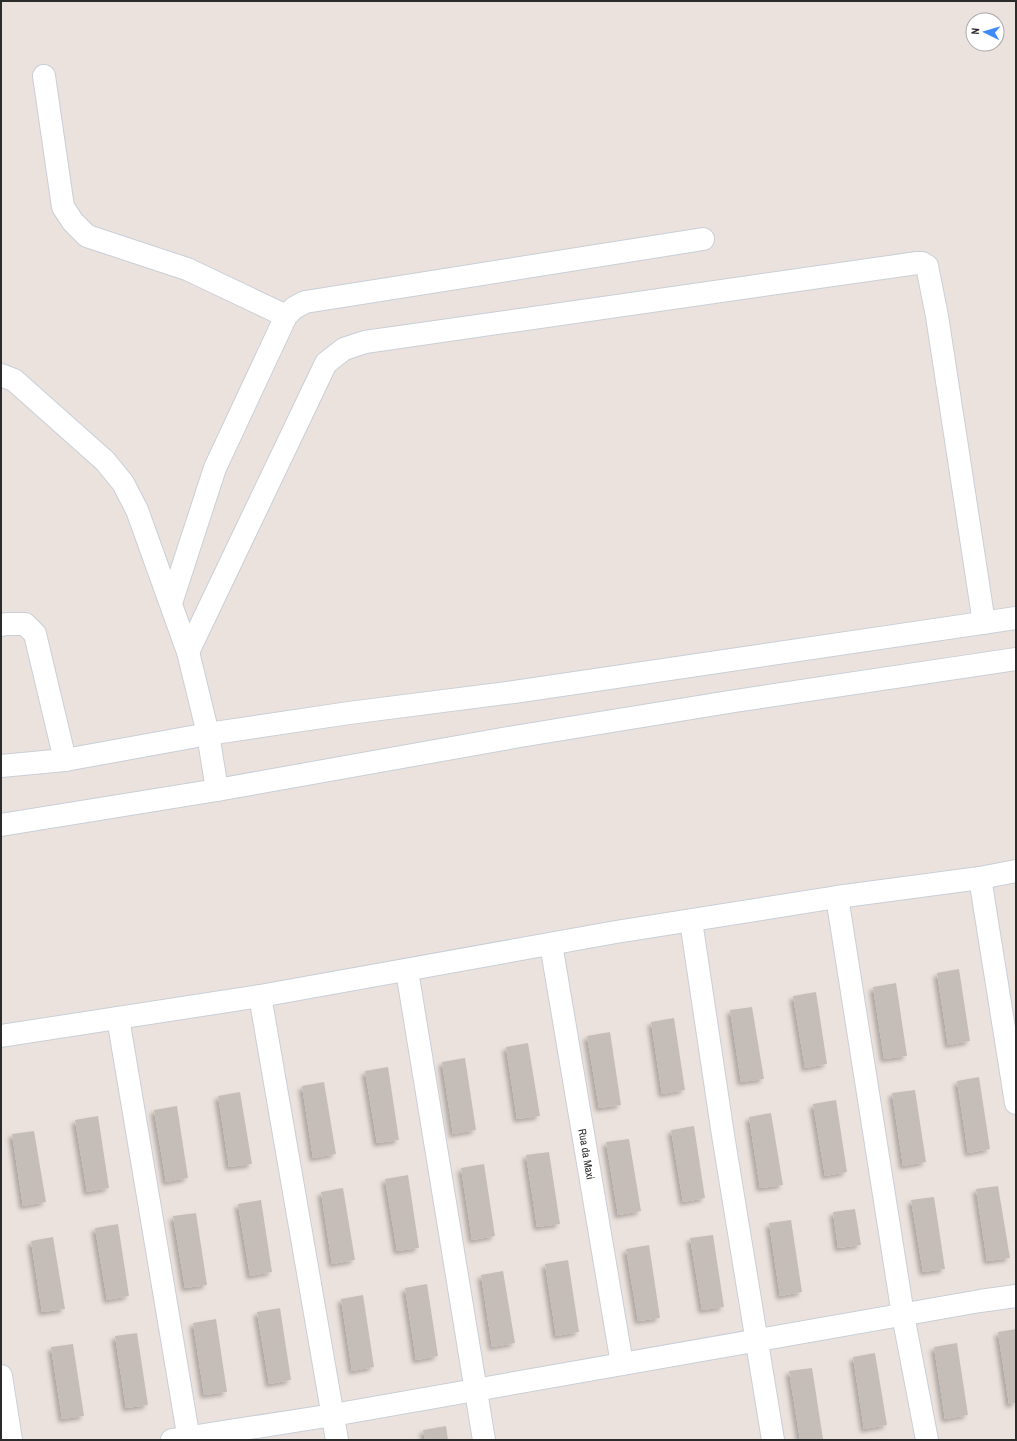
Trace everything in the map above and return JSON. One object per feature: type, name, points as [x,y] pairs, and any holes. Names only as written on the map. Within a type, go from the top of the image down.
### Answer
[{"type":"street","points":[[44,76],[63,207],[72,222],[87,236],[187,269],[286,316]]},
{"type":"street","points":[[171,603],[215,468],[286,316],[294,308],[305,302],[703,239]]},
{"type":"street","points":[[188,652],[326,363],[344,349],[373,341],[917,263],[922,263],[927,266],[937,316],[984,623]]},
{"type":"street","points":[[1,375],[14,380],[105,461],[123,483],[137,510],[188,652],[208,734],[217,790]]},
{"type":"street","points":[[1,766],[65,760],[208,734],[349,713],[522,691],[1016,618]]},
{"type":"street","points":[[1,625],[25,624],[35,634],[65,760]]},
{"type":"street","points":[[1,825],[217,790],[520,736],[720,703],[1016,660]]},
{"type":"street","points":[[1,1036],[260,996],[407,971],[551,944],[837,897],[980,878],[1016,871]]},
{"type":"street","points":[[980,878],[1016,1103]]},
{"type":"street","points":[[837,897],[903,1315],[927,1440]]},
{"type":"street","points":[[691,921],[723,1135],[774,1440]]},
{"type":"street","name":"Rua da Maxi","points":[[551,944],[622,1364]]},
{"type":"street","points":[[407,971],[484,1440]]},
{"type":"street","points":[[260,996],[337,1440]]},
{"type":"street","points":[[118,1018],[183,1439],[333,1415],[1016,1296]]},
{"type":"street","points":[[1,1376],[11,1440]]},
{"type":"building","points":[[959,969],[970,1041],[948,1045],[937,973]]},
{"type":"building","points":[[896,983],[907,1056],[884,1059],[873,987]]},
{"type":"building","points":[[816,992],[827,1064],[805,1068],[793,996]]},
{"type":"building","points":[[752,1007],[764,1079],[741,1082],[730,1010]]},
{"type":"building","points":[[674,1018],[685,1090],[662,1094],[651,1022]]},
{"type":"building","points":[[610,1032],[621,1105],[599,1108],[587,1036]]},
{"type":"building","points":[[528,1043],[540,1116],[517,1119],[506,1047]]},
{"type":"building","points":[[465,1058],[476,1130],[453,1134],[442,1062]]},
{"type":"building","points":[[388,1067],[399,1140],[377,1143],[365,1071]]},
{"type":"building","points":[[979,1077],[990,1149],[968,1153],[957,1081]]},
{"type":"building","points":[[324,1082],[336,1154],[313,1158],[302,1086]]},
{"type":"building","points":[[915,1090],[926,1162],[903,1166],[892,1093]]},
{"type":"building","points":[[240,1092],[252,1164],[229,1167],[218,1096]]},
{"type":"building","points":[[836,1100],[847,1172],[825,1176],[813,1104]]},
{"type":"building","points":[[177,1106],[188,1178],[166,1182],[154,1110]]},
{"type":"building","points":[[771,1113],[783,1185],[760,1188],[749,1117]]},
{"type":"building","points":[[98,1116],[109,1188],[87,1192],[75,1120]]},
{"type":"building","points":[[694,1126],[705,1198],[683,1202],[671,1130]]},
{"type":"building","points":[[34,1131],[46,1202],[23,1206],[12,1134]]},
{"type":"building","points":[[629,1139],[641,1211],[618,1215],[606,1142]]},
{"type":"building","points":[[549,1152],[560,1224],[537,1227],[526,1155]]},
{"type":"building","points":[[484,1164],[495,1236],[472,1240],[461,1168]]},
{"type":"building","points":[[408,1175],[419,1248],[397,1251],[385,1179]]},
{"type":"building","points":[[998,1186],[1010,1258],[987,1261],[976,1189]]},
{"type":"building","points":[[343,1188],[355,1260],[332,1264],[321,1192]]},
{"type":"building","points":[[934,1197],[945,1269],[923,1272],[911,1200]]},
{"type":"building","points":[[261,1200],[272,1272],[250,1276],[238,1204]]},
{"type":"building","points":[[855,1209],[861,1245],[838,1248],[833,1212]]},
{"type":"building","points":[[196,1213],[207,1285],[185,1288],[173,1216]]},
{"type":"building","points":[[791,1220],[802,1292],[780,1296],[769,1223]]},
{"type":"building","points":[[118,1224],[129,1296],[107,1300],[95,1228]]},
{"type":"building","points":[[713,1235],[724,1307],[702,1310],[690,1238]]},
{"type":"building","points":[[53,1237],[65,1309],[42,1312],[31,1241]]},
{"type":"building","points":[[649,1245],[660,1318],[638,1321],[626,1249]]},
{"type":"building","points":[[568,1260],[579,1332],[556,1336],[545,1264]]},
{"type":"building","points":[[503,1271],[515,1343],[492,1347],[481,1275]]},
{"type":"building","points":[[427,1284],[438,1356],[416,1360],[405,1288]]},
{"type":"building","points":[[363,1295],[374,1367],[352,1371],[341,1299]]},
{"type":"building","points":[[280,1308],[291,1380],[269,1384],[257,1312]]},
{"type":"building","points":[[216,1319],[227,1392],[204,1395],[193,1323]]},
{"type":"building","points":[[1016,1329],[1016,1403],[1009,1404],[998,1332]]},
{"type":"building","points":[[137,1333],[148,1405],[126,1408],[115,1336]]},
{"type":"building","points":[[957,1343],[968,1415],[945,1419],[934,1347]]},
{"type":"building","points":[[73,1344],[84,1416],[62,1419],[51,1347]]},
{"type":"building","points":[[875,1353],[887,1425],[864,1429],[853,1357]]},
{"type":"building","points":[[812,1368],[823,1439],[800,1440],[789,1371]]},
{"type":"building","points":[[446,1426],[448,1440],[425,1440],[423,1430]]}]
